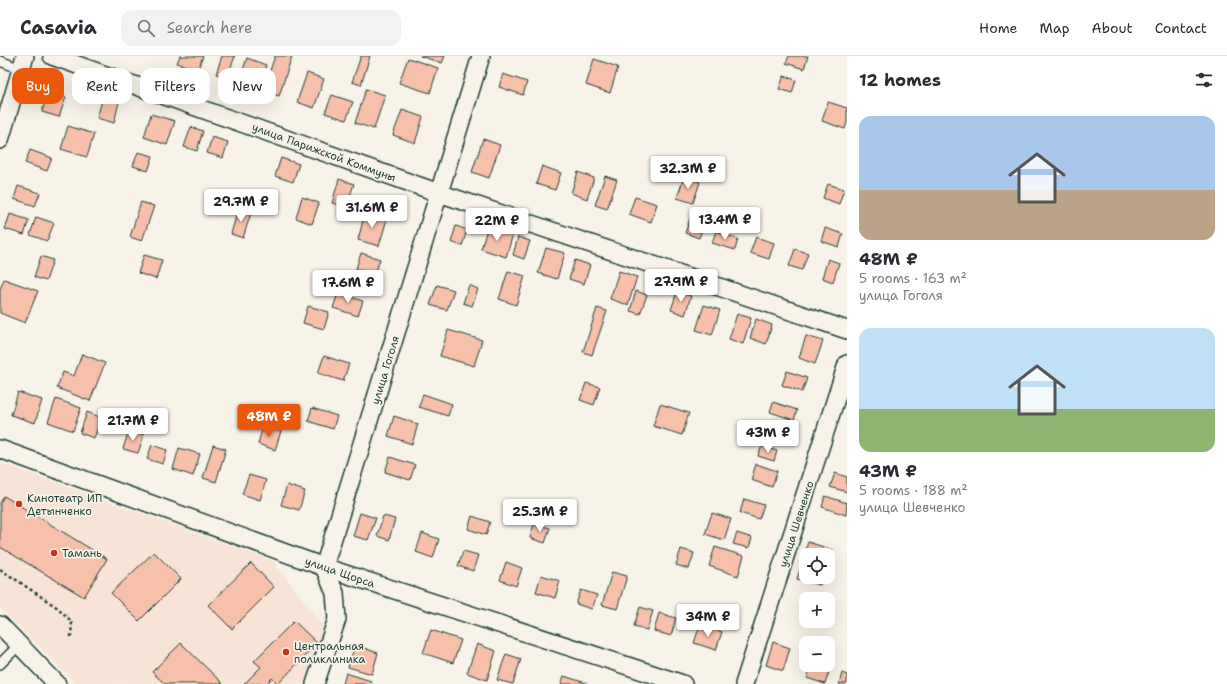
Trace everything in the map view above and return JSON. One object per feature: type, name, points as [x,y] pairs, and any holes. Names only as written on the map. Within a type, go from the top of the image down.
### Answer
[{"type":"street","name":"улица Парижской Коммуны","points":[[52,56],[439,193],[847,330]]},
{"type":"street","name":"улица Гоголя","points":[[324,567],[481,56]]},
{"type":"street","points":[[0,140],[23,62]]},
{"type":"street","name":"улица Шевченко","points":[[744,684],[847,364]]},
{"type":"street","name":"улица Щорса","points":[[0,449],[324,567],[683,684]]},
{"type":"street","points":[[315,684],[337,619],[335,592],[324,567]]},
{"type":"street","points":[[0,625],[58,684]]},
{"type":"lane","points":[[0,61],[23,62]]},
{"type":"lane","points":[[0,664],[20,644]]},
{"type":"path","points":[[0,569],[58,608],[72,622],[71,637]]},
{"type":"shaded area","points":[[0,463],[272,560],[327,630],[307,684],[76,684],[0,608]]},
{"type":"building","points":[[180,56],[203,56],[199,68],[192,68],[177,63]]},
{"type":"building","points":[[222,56],[235,56],[231,68],[218,68]]},
{"type":"building","points":[[275,56],[292,56],[279,96],[276,95],[276,68],[271,68]]},
{"type":"building","points":[[361,56],[370,56],[361,85],[352,82]]},
{"type":"building","points":[[420,56],[445,56],[442,63]]},
{"type":"building","points":[[789,56],[808,56],[804,69],[786,63]]},
{"type":"building","points":[[247,58],[266,65],[265,68],[244,68]]},
{"type":"building","points":[[408,58],[438,68],[430,93],[399,83]]},
{"type":"building","points":[[594,59],[618,67],[610,93],[586,85]]},
{"type":"building","points":[[307,73],[324,79],[314,108],[297,102]]},
{"type":"building","points":[[503,74],[527,82],[523,95],[499,87]]},
{"type":"building","points":[[784,76],[796,80],[792,93],[779,89]]},
{"type":"building","points":[[366,89],[385,95],[374,129],[355,123]]},
{"type":"building","points":[[332,95],[353,102],[346,120],[325,113]]},
{"type":"building","points":[[828,102],[847,108],[847,122],[845,129],[822,121]]},
{"type":"building","points":[[44,104],[64,104],[59,117],[42,112]]},
{"type":"building","points":[[101,104],[119,104],[114,123],[97,118]]},
{"type":"building","points":[[402,110],[423,117],[415,143],[393,135]]},
{"type":"building","points":[[151,114],[175,121],[167,145],[144,137]]},
{"type":"building","points":[[68,126],[94,134],[87,157],[61,149]]},
{"type":"building","points":[[191,127],[203,131],[197,151],[184,147]]},
{"type":"building","points":[[212,137],[228,142],[223,158],[207,153]]},
{"type":"building","points":[[483,139],[500,145],[489,178],[472,172]]},
{"type":"building","points":[[30,150],[52,158],[47,171],[25,163]]},
{"type":"building","points":[[138,152],[153,156],[148,171],[133,166]]},
{"type":"building","points":[[281,158],[299,164],[293,182],[275,176]]},
{"type":"building","points":[[542,166],[561,173],[555,190],[536,184]]},
{"type":"building","points":[[578,172],[594,178],[587,199],[571,193]]},
{"type":"building","points":[[605,176],[617,180],[607,209],[595,205]]},
{"type":"building","points":[[684,177],[700,182],[693,203],[677,198]]},
{"type":"building","points":[[339,179],[354,184],[346,207],[332,203]]},
{"type":"building","points":[[828,184],[844,189],[839,204],[823,198]]},
{"type":"building","points":[[18,186],[40,193],[35,206],[14,199]]},
{"type":"building","points":[[302,197],[319,203],[312,224],[296,218]]},
{"type":"building","points":[[635,197],[657,204],[651,222],[629,214]]},
{"type":"building","points":[[141,202],[154,206],[142,241],[130,237]]},
{"type":"building","points":[[238,209],[251,213],[243,238],[231,234]]},
{"type":"building","points":[[365,213],[387,219],[379,246],[358,240]]},
{"type":"building","points":[[10,214],[29,220],[24,235],[5,229]]},
{"type":"building","points":[[691,216],[705,221],[699,238],[685,233]]},
{"type":"building","points":[[36,217],[54,223],[47,241],[30,235]]},
{"type":"building","points":[[456,226],[467,230],[462,246],[451,242]]},
{"type":"building","points":[[488,226],[513,234],[506,257],[481,249]]},
{"type":"building","points":[[825,228],[843,234],[839,247],[821,241]]},
{"type":"building","points":[[716,231],[738,239],[735,250],[712,243]]},
{"type":"building","points":[[518,237],[530,241],[524,259],[513,255]]},
{"type":"building","points":[[756,237],[774,243],[769,259],[750,253]]},
{"type":"building","points":[[546,248],[565,253],[557,279],[538,273]]},
{"type":"building","points":[[795,249],[808,253],[802,270],[789,266]]},
{"type":"building","points":[[361,253],[380,259],[375,275],[356,269]]},
{"type":"building","points":[[144,255],[162,260],[156,279],[138,273]]},
{"type":"building","points":[[41,256],[53,260],[46,281],[34,277]]},
{"type":"building","points":[[828,259],[839,263],[833,282],[822,278]]},
{"type":"building","points":[[575,260],[590,265],[584,284],[569,279]]},
{"type":"building","points":[[508,271],[525,276],[516,305],[499,299]]},
{"type":"building","points":[[619,271],[637,277],[628,305],[610,299]]},
{"type":"building","points":[[4,279],[38,291],[25,323],[0,313],[0,289]]},
{"type":"building","points":[[437,285],[454,290],[447,310],[430,305]]},
{"type":"building","points":[[469,285],[478,289],[472,306],[463,303]]},
{"type":"building","points":[[636,291],[647,295],[640,314],[630,311]]},
{"type":"building","points":[[677,292],[691,296],[685,315],[671,310]]},
{"type":"building","points":[[338,293],[363,301],[358,316],[333,308]]},
{"type":"building","points":[[704,305],[720,310],[712,335],[696,330]]},
{"type":"building","points":[[308,306],[329,312],[324,329],[303,323]]},
{"type":"building","points":[[597,308],[607,311],[592,355],[583,352]]},
{"type":"building","points":[[737,314],[751,318],[743,344],[729,339]]},
{"type":"building","points":[[756,319],[772,325],[766,344],[750,338]]},
{"type":"building","points":[[448,330],[482,340],[474,366],[440,356]]},
{"type":"building","points":[[806,336],[823,341],[815,364],[799,358]]},
{"type":"building","points":[[82,354],[105,363],[90,401],[57,388],[63,372],[74,376]]},
{"type":"building","points":[[324,356],[349,364],[343,381],[318,373]]},
{"type":"building","points":[[787,371],[807,378],[802,392],[782,385]]},
{"type":"building","points":[[586,383],[600,387],[594,405],[580,400]]},
{"type":"building","points":[[18,392],[42,400],[35,423],[11,415]]},
{"type":"building","points":[[423,394],[452,404],[448,416],[419,407]]},
{"type":"building","points":[[56,399],[81,408],[73,431],[48,422]]},
{"type":"building","points":[[773,402],[797,410],[794,420],[770,412]]},
{"type":"building","points":[[660,404],[689,413],[682,435],[653,426]]},
{"type":"building","points":[[312,408],[337,416],[333,429],[308,421]]},
{"type":"building","points":[[87,412],[102,418],[94,438],[80,433]]},
{"type":"building","points":[[394,416],[418,424],[412,444],[388,436]]},
{"type":"building","points":[[263,426],[281,431],[275,450],[258,444]]},
{"type":"building","points":[[129,430],[144,435],[138,453],[123,449]]},
{"type":"building","points":[[152,445],[167,450],[163,464],[147,459]]},
{"type":"building","points":[[213,445],[226,449],[216,482],[203,478]]},
{"type":"building","points":[[762,446],[777,451],[774,461],[758,456]]},
{"type":"building","points":[[179,448],[200,454],[193,476],[173,469]]},
{"type":"building","points":[[390,457],[415,465],[410,480],[385,472]]},
{"type":"building","points":[[756,464],[777,471],[772,487],[751,480]]},
{"type":"building","points":[[835,473],[847,477],[847,492],[830,487]]},
{"type":"building","points":[[249,475],[266,480],[260,500],[242,494]]},
{"type":"building","points":[[287,485],[305,491],[299,510],[281,505]]},
{"type":"building","name":"Тамань","points":[[4,496],[107,559],[84,597],[0,547],[0,503]]},
{"type":"building","points":[[825,496],[847,503],[846,515],[822,507]]},
{"type":"building","points":[[744,499],[764,505],[759,519],[740,513]]},
{"type":"building","points":[[360,513],[376,518],[368,540],[353,536]]},
{"type":"building","points":[[712,513],[731,519],[724,540],[705,534]]},
{"type":"building","points":[[383,516],[395,519],[389,540],[377,536]]},
{"type":"building","points":[[472,516],[490,522],[486,535],[468,529]]},
{"type":"building","points":[[534,524],[550,528],[545,543],[530,538]]},
{"type":"building","points":[[422,533],[439,539],[433,558],[416,552]]},
{"type":"building","points":[[737,533],[752,538],[749,548],[733,544]]},
{"type":"building","points":[[808,542],[827,548],[806,548]]},
{"type":"building","points":[[715,547],[744,556],[738,576],[709,566]]},
{"type":"building","points":[[681,549],[694,553],[689,569],[676,565]]},
{"type":"building","points":[[463,551],[478,555],[473,571],[458,566]]},
{"type":"building","points":[[154,552],[181,579],[139,621],[111,593]]},
{"type":"building","points":[[506,562],[522,568],[516,586],[500,580]]},
{"type":"building","points":[[251,563],[274,587],[232,629],[208,605]]},
{"type":"building","points":[[612,572],[627,576],[617,609],[602,605]]},
{"type":"building","points":[[541,575],[560,581],[555,598],[536,592]]},
{"type":"building","points":[[581,590],[597,595],[592,609],[576,604]]},
{"type":"building","points":[[640,607],[653,611],[647,630],[634,626]]},
{"type":"building","points":[[659,613],[676,618],[671,636],[654,631]]},
{"type":"building","name":"Центральная поликлиника","points":[[294,621],[317,643],[278,684],[272,678],[266,684],[244,684],[261,667],[254,661]]},
{"type":"building","points":[[700,625],[722,632],[716,650],[694,643]]},
{"type":"building","points":[[431,630],[461,640],[453,663],[423,653]]},
{"type":"building","points":[[773,642],[790,648],[783,671],[766,665]]},
{"type":"building","points":[[181,643],[223,684],[165,684],[152,672]]},
{"type":"building","points":[[477,644],[496,651],[487,680],[467,673]]},
{"type":"building","points":[[355,645],[378,653],[372,674],[348,667]]},
{"type":"building","points":[[506,654],[521,659],[513,684],[497,680]]},
{"type":"building","points":[[809,672],[829,672],[825,684],[807,678]]},
{"type":"building","points":[[346,673],[371,681],[370,684],[343,684]]},
{"type":"building","points":[[842,673],[847,675],[847,684],[839,684]]},
{"type":"building","points":[[564,676],[586,683],[586,684],[561,684]]},
{"type":"place","name":"Кинотеатр ИП Детынченко","points":[[19,504]]},
{"type":"place","name":"Тамань","points":[[54,553]]},
{"type":"place","name":"Центральная поликлиника","points":[[286,652]]}]
